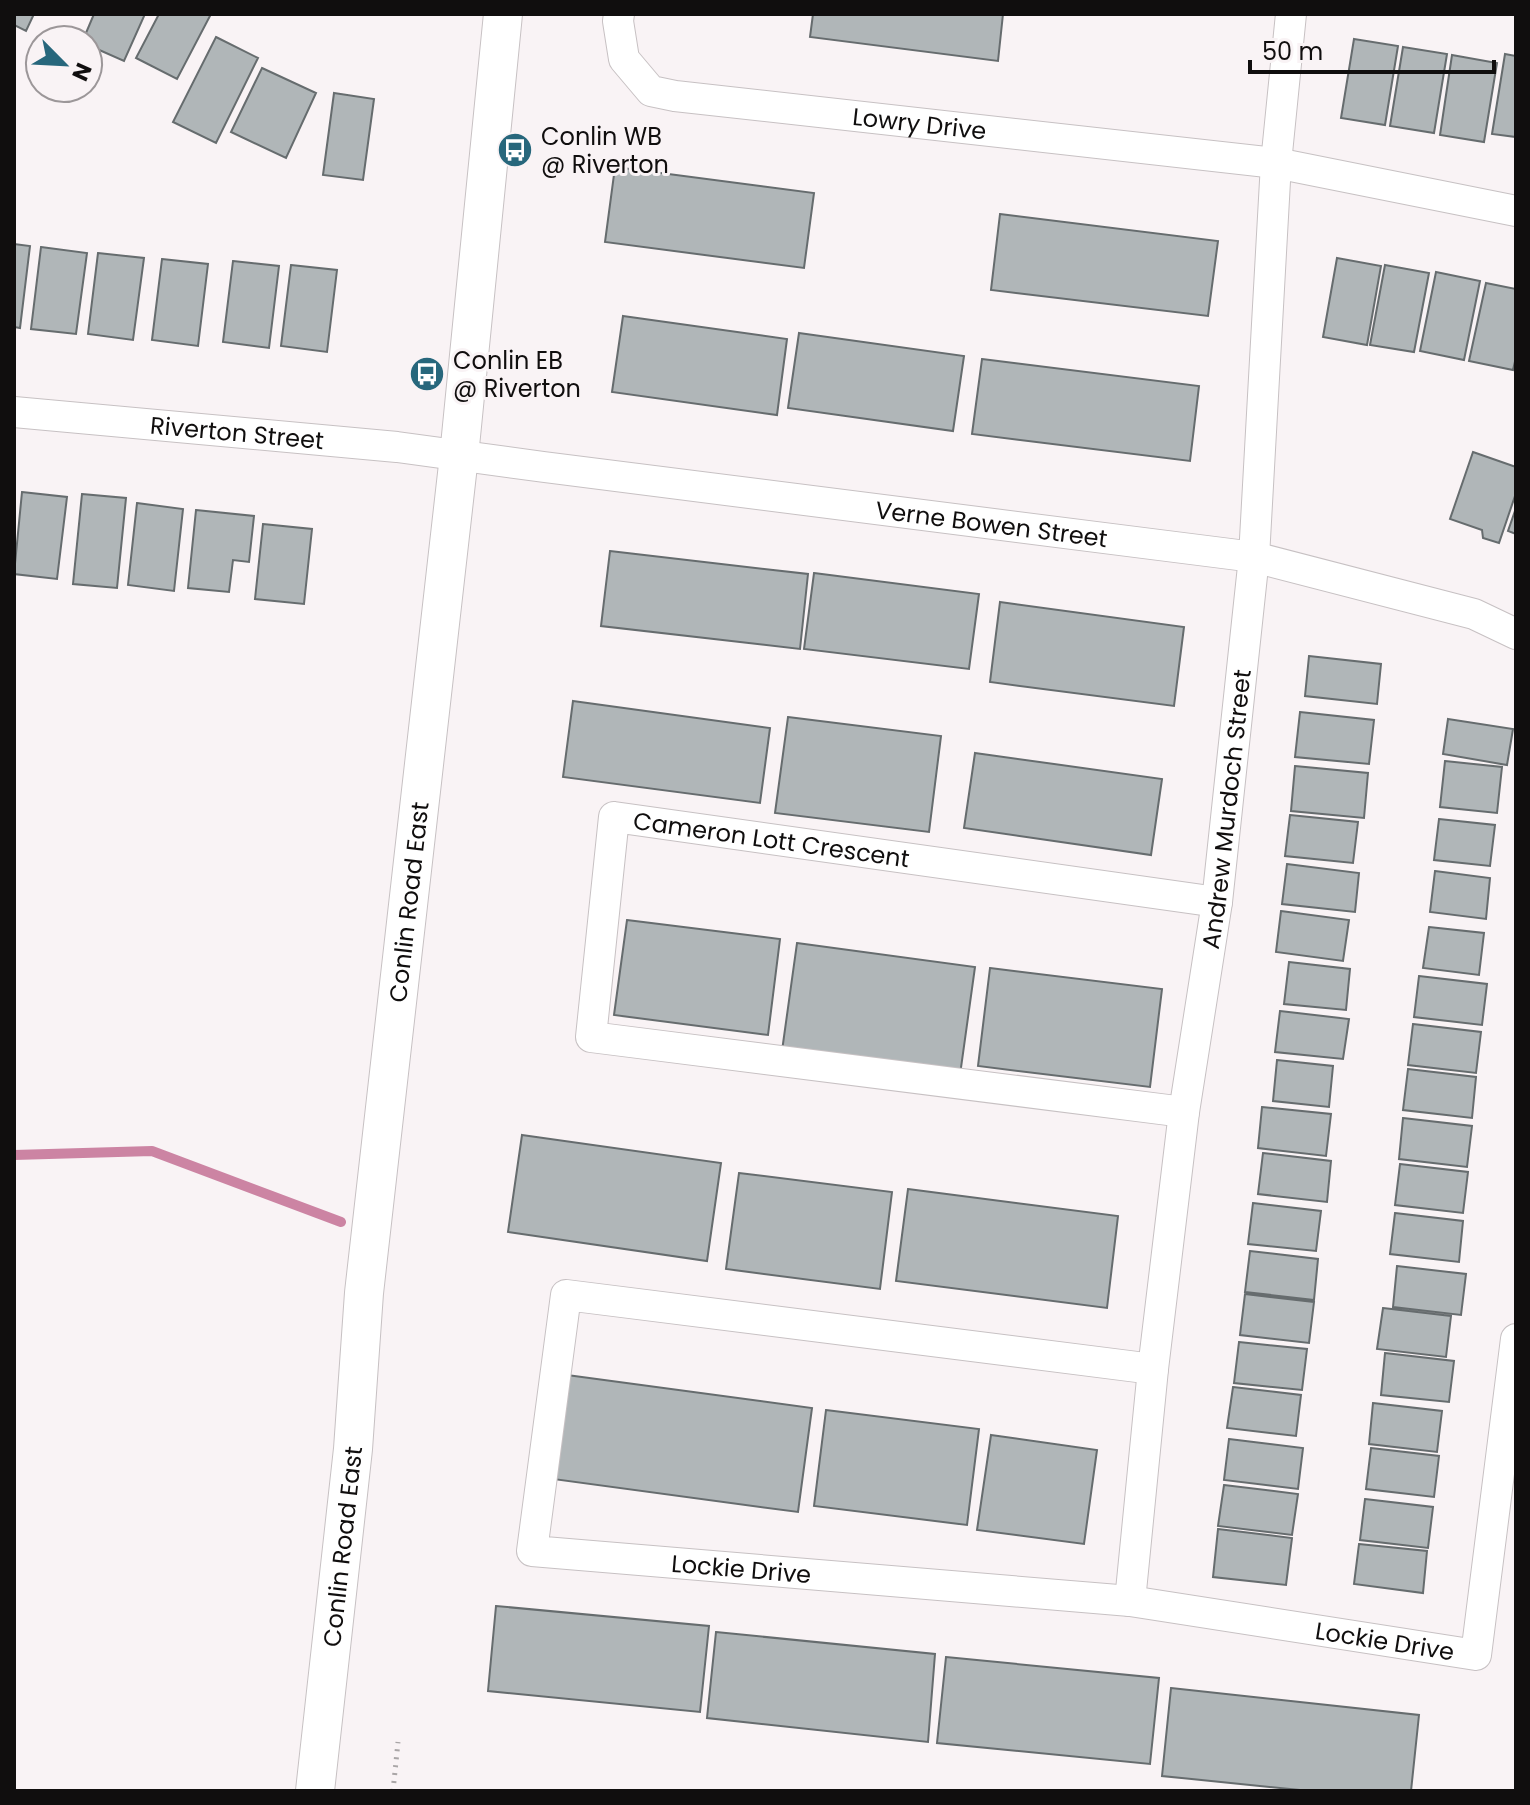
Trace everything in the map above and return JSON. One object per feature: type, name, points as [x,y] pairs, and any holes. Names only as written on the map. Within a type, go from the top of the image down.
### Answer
[{"type":"street","name":"Conlin Road East","points":[[315,1791],[353,1449],[364,1293],[459,456],[503,14]]},
{"type":"street","name":"Lowry Drive","points":[[619,14],[624,59],[651,91],[1276,163],[1516,211]]},
{"type":"street","name":"Andrew Murdoch Street","points":[[1130,1601],[1153,1369],[1184,1112],[1217,902],[1254,557],[1276,163],[1291,14]]},
{"type":"street","name":"Riverton Street","points":[[14,412],[397,447],[459,456]]},
{"type":"street","name":"Verne Bowen Street","points":[[459,456],[1254,557],[1474,614],[1516,634]]},
{"type":"street","name":"Cameron Lott Crescent","points":[[1184,1112],[591,1037],[614,817],[1217,902]]},
{"type":"street","name":"Lockie Drive","points":[[1153,1369],[566,1295],[532,1551],[1130,1601],[1476,1655],[1516,1339]]},
{"type":"path","points":[[393,1791],[398,1742]]},
{"type":"building","points":[[14,14],[34,14],[29,24],[24,24],[24,30],[14,25]]},
{"type":"building","points":[[94,14],[145,14],[124,61],[104,52],[104,24],[90,24]]},
{"type":"building","points":[[159,14],[211,14],[177,79],[136,58]]},
{"type":"building","points":[[813,14],[1003,14],[998,61],[810,37]]},
{"type":"building","points":[[216,37],[258,58],[216,143],[173,122]]},
{"type":"building","points":[[1354,39],[1398,46],[1385,125],[1341,118]]},
{"type":"building","points":[[1403,47],[1447,54],[1434,133],[1390,126]]},
{"type":"building","points":[[1505,54],[1516,56],[1516,137],[1492,134]]},
{"type":"building","points":[[1452,55],[1497,63],[1484,142],[1440,135]]},
{"type":"building","points":[[262,68],[316,93],[286,158],[231,132]]},
{"type":"building","points":[[334,93],[374,99],[363,180],[323,175]]},
{"type":"building","points":[[615,167],[814,193],[804,268],[605,242]]},
{"type":"building","points":[[1000,214],[1218,241],[1208,316],[991,290]]},
{"type":"building","points":[[14,244],[30,246],[20,328],[14,327]]},
{"type":"building","points":[[41,247],[87,253],[76,334],[31,329]]},
{"type":"building","points":[[98,253],[144,258],[133,340],[88,334]]},
{"type":"building","points":[[1337,258],[1381,266],[1367,345],[1323,337]]},
{"type":"building","points":[[162,259],[208,264],[198,346],[152,340]]},
{"type":"building","points":[[233,261],[279,266],[269,348],[223,342]]},
{"type":"building","points":[[291,265],[337,270],[327,352],[281,346]]},
{"type":"building","points":[[1385,265],[1429,273],[1414,352],[1370,345]]},
{"type":"building","points":[[1436,272],[1480,281],[1464,360],[1420,351]]},
{"type":"building","points":[[1486,283],[1516,289],[1516,357],[1513,370],[1469,361]]},
{"type":"building","points":[[623,316],[787,339],[777,415],[612,392]]},
{"type":"building","points":[[799,333],[964,356],[953,431],[788,408]]},
{"type":"building","points":[[982,359],[1199,386],[1190,461],[972,434]]},
{"type":"building","points":[[1473,452],[1516,467],[1516,493],[1499,543],[1483,538],[1482,530],[1450,519]]},
{"type":"building","points":[[22,492],[67,497],[57,579],[14,574]]},
{"type":"building","points":[[82,494],[126,498],[117,588],[73,584]]},
{"type":"building","points":[[137,503],[183,509],[174,591],[128,585]]},
{"type":"building","points":[[1516,508],[1516,534],[1508,531]]},
{"type":"building","points":[[196,510],[254,516],[249,562],[233,560],[229,592],[188,588]]},
{"type":"building","points":[[263,524],[312,529],[304,604],[255,599]]},
{"type":"building","points":[[610,551],[808,574],[800,649],[601,626]]},
{"type":"building","points":[[814,573],[979,594],[969,669],[804,649]]},
{"type":"building","points":[[1000,602],[1184,627],[1174,706],[990,682]]},
{"type":"building","points":[[1309,656],[1381,664],[1377,704],[1305,696]]},
{"type":"building","points":[[573,701],[770,728],[760,803],[563,777]]},
{"type":"building","points":[[1300,712],[1374,720],[1369,764],[1295,757]]},
{"type":"building","points":[[788,717],[941,736],[929,832],[775,813]]},
{"type":"building","points":[[1448,719],[1513,729],[1507,765],[1443,754]]},
{"type":"building","points":[[975,753],[1162,779],[1151,855],[964,828]]},
{"type":"building","points":[[1445,761],[1502,767],[1497,813],[1440,807]]},
{"type":"building","points":[[1295,766],[1368,773],[1364,818],[1291,811]]},
{"type":"building","points":[[1290,815],[1358,822],[1353,863],[1285,856]]},
{"type":"building","points":[[1439,819],[1495,825],[1490,866],[1434,860]]},
{"type":"building","points":[[1287,864],[1359,873],[1355,912],[1282,904]]},
{"type":"building","points":[[1435,871],[1490,878],[1486,919],[1430,912]]},
{"type":"building","points":[[1281,911],[1349,920],[1343,961],[1276,952]]},
{"type":"building","points":[[627,920],[780,939],[768,1035],[614,1015]]},
{"type":"building","points":[[1429,927],[1484,933],[1479,975],[1423,968]]},
{"type":"building","points":[[797,943],[975,967],[960,1075],[782,1051]]},
{"type":"building","points":[[1289,962],[1350,969],[1346,1010],[1284,1004]]},
{"type":"building","points":[[990,968],[1162,989],[1150,1087],[978,1066]]},
{"type":"building","points":[[1419,976],[1487,984],[1482,1025],[1414,1017]]},
{"type":"building","points":[[1280,1011],[1349,1019],[1343,1059],[1275,1052]]},
{"type":"building","points":[[1413,1024],[1481,1032],[1476,1073],[1408,1065]]},
{"type":"building","points":[[1277,1060],[1333,1066],[1329,1107],[1273,1101]]},
{"type":"building","points":[[1408,1069],[1476,1077],[1472,1118],[1403,1110]]},
{"type":"building","points":[[1262,1107],[1331,1114],[1326,1156],[1258,1148]]},
{"type":"building","points":[[1403,1118],[1472,1126],[1467,1167],[1399,1159]]},
{"type":"building","points":[[522,1135],[721,1163],[707,1261],[508,1232]]},
{"type":"building","points":[[1263,1153],[1331,1161],[1327,1202],[1258,1194]]},
{"type":"building","points":[[1400,1164],[1468,1172],[1463,1213],[1395,1205]]},
{"type":"building","points":[[739,1173],[892,1192],[880,1289],[726,1269]]},
{"type":"building","points":[[908,1189],[1118,1216],[1107,1308],[896,1281]]},
{"type":"building","points":[[1253,1203],[1321,1211],[1316,1251],[1248,1244]]},
{"type":"building","points":[[1395,1213],[1463,1221],[1459,1262],[1390,1254]]},
{"type":"building","points":[[1250,1251],[1318,1259],[1314,1300],[1245,1292]]},
{"type":"building","points":[[1397,1266],[1466,1274],[1461,1315],[1393,1307]]},
{"type":"building","points":[[1245,1294],[1314,1302],[1309,1343],[1240,1335]]},
{"type":"building","points":[[1383,1308],[1451,1316],[1446,1357],[1377,1349]]},
{"type":"building","points":[[1239,1342],[1307,1349],[1302,1390],[1234,1383]]},
{"type":"building","points":[[1385,1353],[1454,1361],[1449,1402],[1381,1395]]},
{"type":"building","points":[[567,1375],[812,1408],[798,1512],[553,1479]]},
{"type":"building","points":[[1233,1387],[1301,1395],[1296,1436],[1227,1428]]},
{"type":"building","points":[[1373,1403],[1442,1411],[1437,1452],[1369,1444]]},
{"type":"building","points":[[826,1410],[979,1429],[967,1525],[814,1506]]},
{"type":"building","points":[[991,1435],[1097,1450],[1084,1544],[977,1530]]},
{"type":"building","points":[[1229,1439],[1303,1448],[1298,1489],[1224,1480]]},
{"type":"building","points":[[1371,1448],[1439,1456],[1434,1497],[1366,1489]]},
{"type":"building","points":[[1224,1485],[1298,1494],[1292,1535],[1218,1526]]},
{"type":"building","points":[[1365,1499],[1433,1507],[1428,1548],[1360,1540]]},
{"type":"building","points":[[1218,1529],[1292,1538],[1286,1585],[1213,1577]]},
{"type":"building","points":[[1359,1544],[1427,1551],[1423,1593],[1354,1584]]},
{"type":"building","points":[[496,1606],[709,1626],[700,1712],[488,1691]]},
{"type":"building","points":[[716,1632],[935,1654],[928,1742],[707,1718]]},
{"type":"building","points":[[946,1657],[1159,1678],[1150,1764],[937,1743]]},
{"type":"building","points":[[1171,1688],[1419,1715],[1411,1791],[1310,1791],[1162,1776]]},
{"type":"waterway","points":[[14,1155],[152,1151],[341,1222]]},
{"type":"place","name":"Conlin WB @ Riverton","points":[[515,150]]},
{"type":"place","name":"Conlin EB @ Riverton","points":[[427,374]]}]
